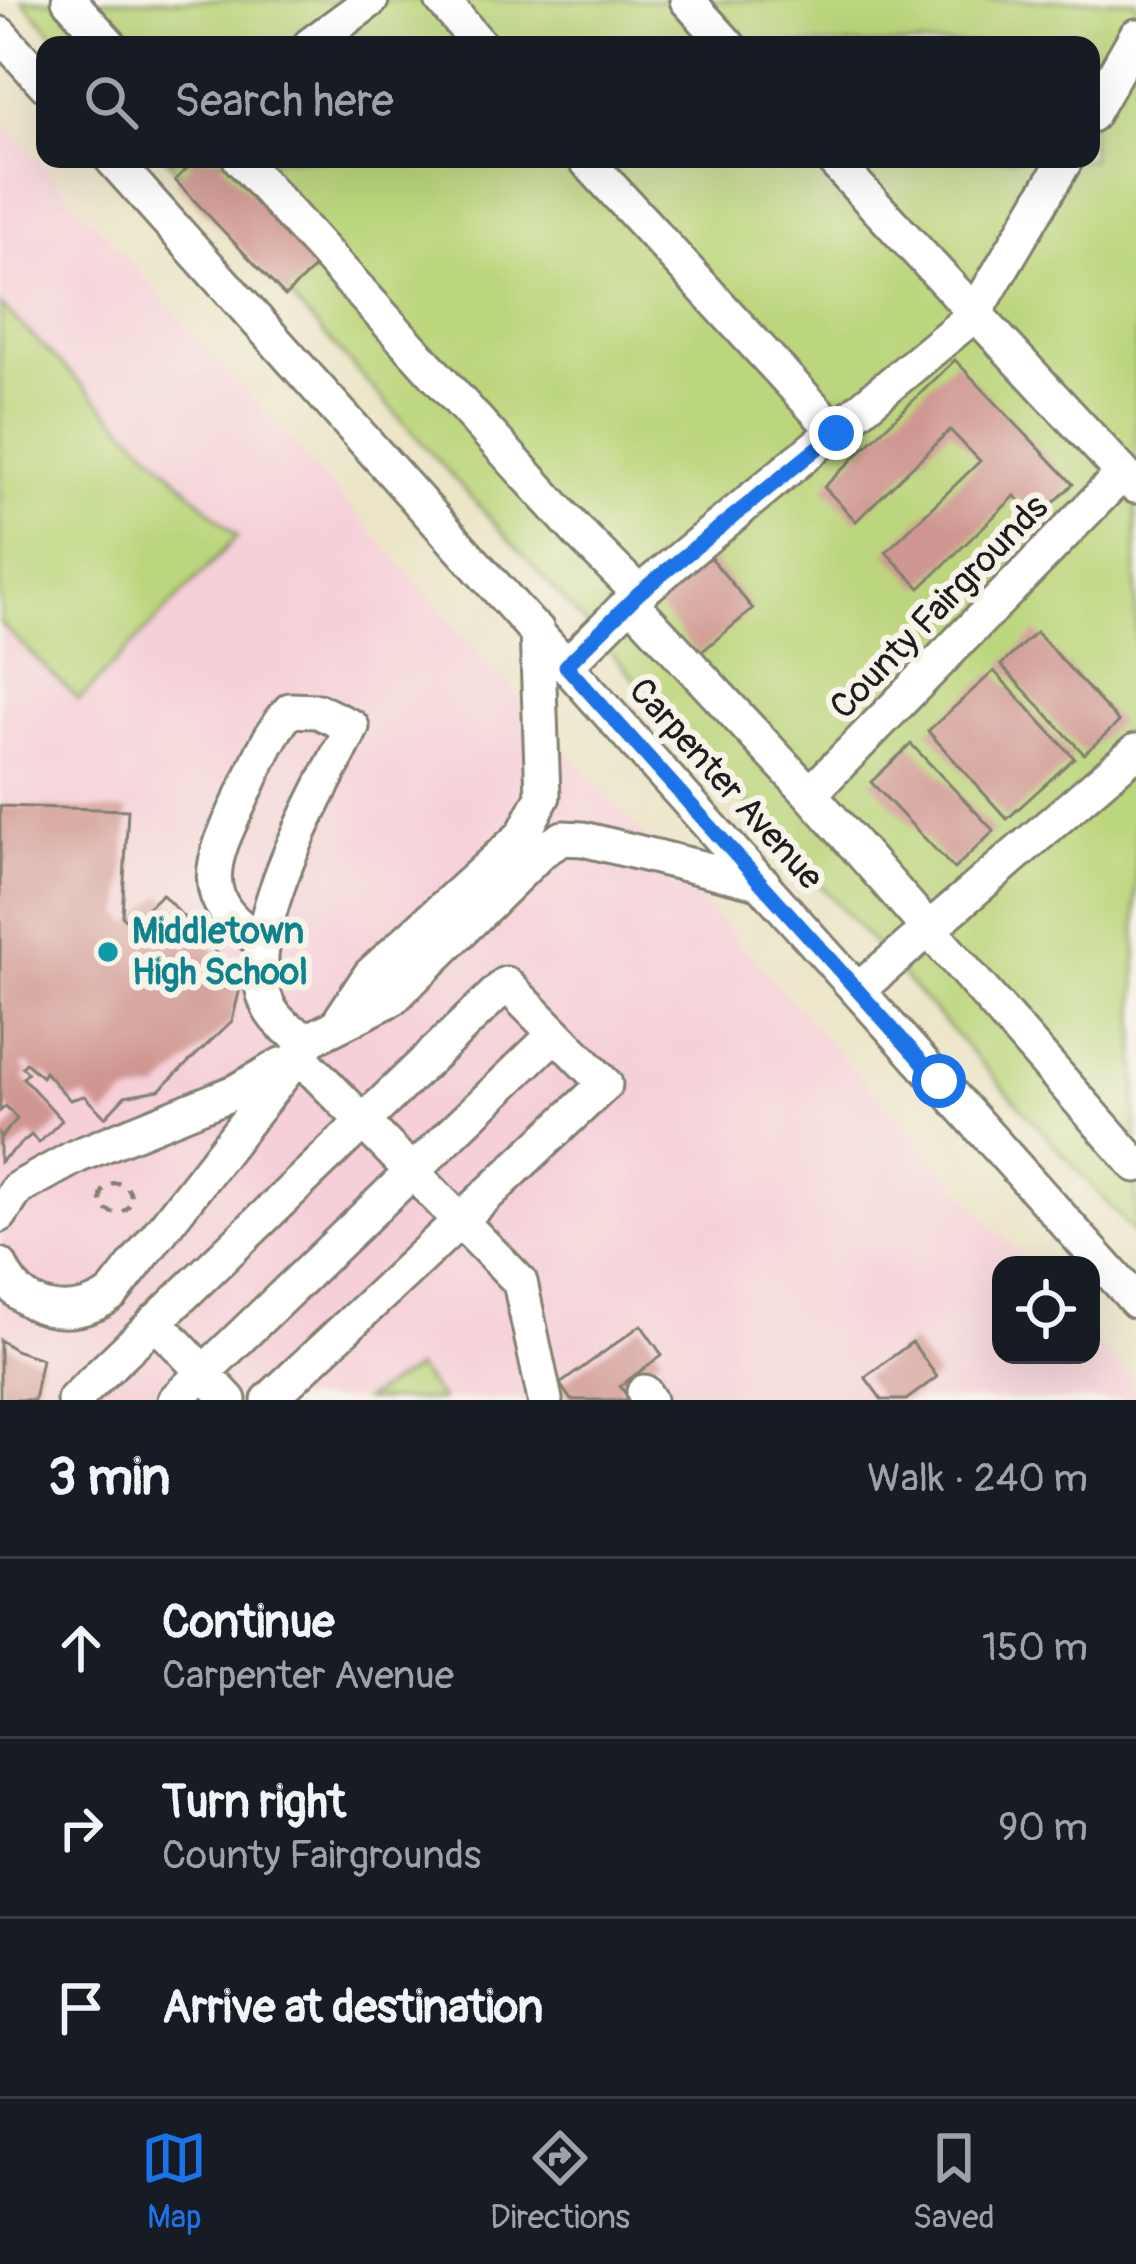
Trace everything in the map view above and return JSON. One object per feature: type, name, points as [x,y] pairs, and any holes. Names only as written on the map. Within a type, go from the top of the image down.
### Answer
[{"type":"street","points":[[69,0],[102,36]]},
{"type":"street","points":[[322,36],[371,0]]},
{"type":"street","points":[[442,0],[472,36]]},
{"type":"street","points":[[687,0],[720,36]]},
{"type":"street","points":[[0,34],[36,74]]},
{"type":"street","points":[[1100,100],[1136,36]]},
{"type":"street","name":"Carpenter Avenue","points":[[120,168],[1136,1301]]},
{"type":"street","points":[[248,168],[578,532],[1136,1165]]},
{"type":"street","points":[[593,168],[836,433]]},
{"type":"street","name":"County Fairgrounds","points":[[810,794],[1130,480],[840,168]]},
{"type":"street","points":[[566,666],[635,597],[974,315],[1061,168]]},
{"type":"street","points":[[0,1215],[17,1189],[77,1156],[237,1091],[393,998],[533,835],[543,796],[537,630]]},
{"type":"street","points":[[262,941],[241,929],[220,906],[213,883],[214,856],[274,728],[290,710],[318,711],[352,727],[274,893],[259,969],[270,1013],[292,1034],[314,1041],[362,1122],[520,1282],[545,1400]]},
{"type":"street","points":[[858,990],[1133,760]]},
{"type":"street","points":[[533,835],[583,838],[763,883]]},
{"type":"street","points":[[74,1400],[506,984],[605,1084],[268,1400]]},
{"type":"street","points":[[175,1400],[555,1034]]},
{"type":"street","points":[[0,1265],[12,1286],[37,1305],[68,1311],[99,1304],[112,1294],[314,1041]]},
{"type":"street","points":[[155,1321],[229,1400]]},
{"type":"path","points":[[126,1186],[131,1200],[126,1209],[119,1213],[106,1209],[101,1199],[105,1187],[126,1186]]},
{"type":"shaded area","points":[[0,116],[36,156],[36,168],[47,168],[1021,1256],[992,1256],[992,1364],[1100,1364],[1100,1344],[1136,1384],[1136,1400],[0,1400]]},
{"type":"green space","points":[[22,0],[1136,0],[1136,1235],[174,168],[1100,168],[1100,36],[55,36]]},
{"type":"green space","points":[[0,304],[237,537],[79,700],[0,623]]},
{"type":"green space","points":[[416,1368],[442,1400],[364,1400]]},
{"type":"building","points":[[188,168],[227,168],[318,264],[285,296],[175,180]]},
{"type":"building","points":[[955,360],[1073,484],[1037,519],[1015,496],[920,588],[886,552],[980,461],[950,430],[856,521],[824,487]]},
{"type":"building","points":[[710,557],[753,609],[698,655],[655,603]]},
{"type":"building","points":[[1036,632],[1119,722],[1084,754],[1001,665]]},
{"type":"building","points":[[994,671],[1074,758],[1007,819],[928,731]]},
{"type":"building","points":[[911,744],[994,831],[954,869],[871,782]]},
{"type":"building","name":"Middletown High School","points":[[0,806],[128,810],[122,916],[130,924],[162,894],[242,980],[232,1021],[159,1090],[125,1096],[105,1117],[84,1096],[70,1100],[45,1072],[42,1077],[26,1063],[22,1067],[28,1073],[23,1078],[62,1120],[39,1143],[31,1135],[0,1162],[0,1134],[17,1119],[6,1106],[0,1111]]},
{"type":"building","points":[[641,1325],[662,1355],[620,1386],[630,1400],[571,1400],[560,1384]]},
{"type":"building","points":[[0,1340],[42,1359],[34,1400],[0,1400]]},
{"type":"building","points":[[912,1342],[937,1377],[906,1400],[882,1400],[865,1377]]},
{"type":"place","name":"Middletown High School","points":[[108,952]]},
{"type":"route","points":[[836,433],[639,593],[566,666],[939,1081]]}]
